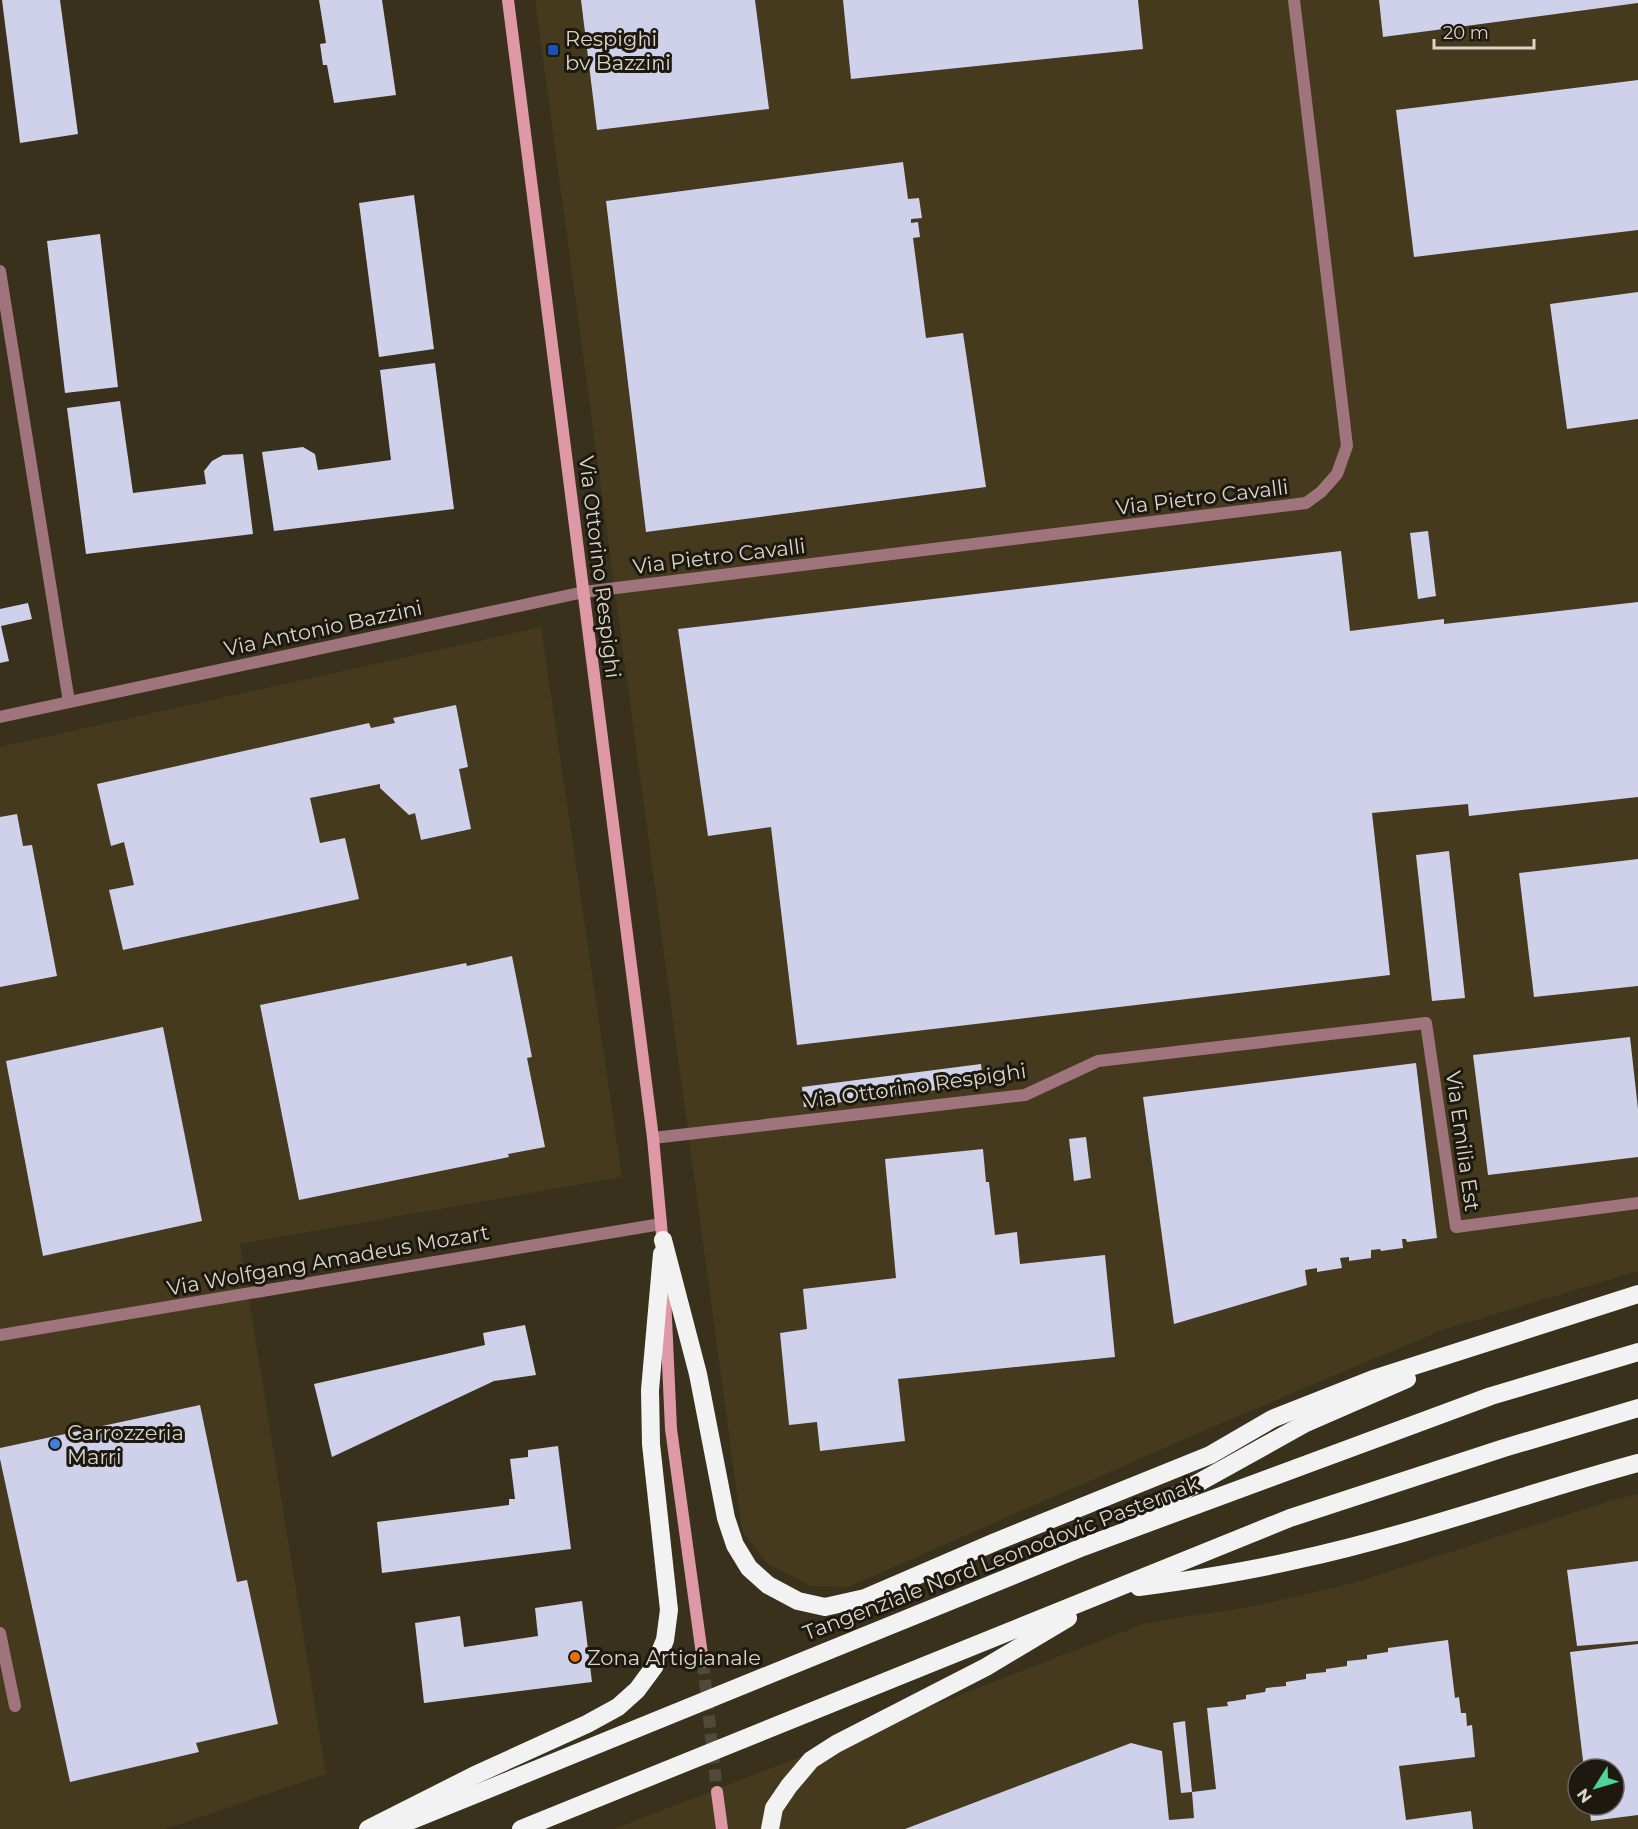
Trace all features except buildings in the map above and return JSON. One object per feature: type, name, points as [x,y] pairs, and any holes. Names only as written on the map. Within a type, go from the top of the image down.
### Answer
[{"type":"highway","points":[[662,1232],[698,1374],[726,1518],[735,1545],[749,1568],[768,1585],[798,1601],[825,1607],[865,1598],[994,1542],[1210,1455],[1272,1419],[1373,1378],[1638,1294]]},
{"type":"highway","points":[[368,1829],[475,1774],[587,1724],[618,1707],[637,1690],[654,1667],[664,1640],[669,1610],[651,1444],[650,1390],[662,1232]]},
{"type":"highway","points":[[1083,1547],[1305,1423],[1494,1341]]},
{"type":"highway","name":"Tangenziale Nord Leonodovic Pasternak","points":[[390,1829],[1083,1547],[1491,1396],[1638,1352]]},
{"type":"highway","points":[[521,1829],[1290,1518],[1504,1448],[1638,1408]]},
{"type":"highway","points":[[770,1829],[774,1808],[811,1760],[836,1744],[986,1667],[1115,1589],[1200,1579],[1297,1560],[1410,1530],[1591,1476],[1638,1465]]},
{"type":"street","name":"Via Ottorino Respighi","points":[[508,0],[653,1138],[662,1232],[671,1429],[703,1662]]},
{"type":"street","name":"Via Pietro Cavalli","points":[[584,592],[1306,504],[1321,492],[1337,474],[1347,446],[1294,0]]},
{"type":"street","points":[[0,271],[69,702]]},
{"type":"street","name":"Via Antonio Bazzini","points":[[0,717],[584,592]]},
{"type":"street","name":"Via Ottorino Respighi","points":[[653,1138],[1025,1095],[1098,1061],[1426,1023]]},
{"type":"street","name":"Via Emilia Est","points":[[1426,1023],[1456,1227],[1638,1203]]},
{"type":"street","name":"Via Wolfgang Amadeus Mozart","points":[[0,1335],[662,1232]]},
{"type":"street","points":[[0,1633],[15,1706]]},
{"type":"street","points":[[717,1792],[722,1829]]},
{"type":"shaded area","points":[[535,0],[1638,0],[1638,1271],[1442,1330],[1212,1427],[848,1587],[811,1586],[768,1564],[742,1531]]},
{"type":"shaded area","points":[[541,627],[622,1177],[240,1244],[326,1774],[165,1829],[0,1829],[0,747]]},
{"type":"shaded area","points":[[1638,1494],[1638,1829],[614,1829],[1146,1623],[1254,1606],[1350,1584]]},
{"type":"tunnel","points":[[703,1662],[717,1792]]},
{"type":"place","name":"Respighi bv Bazzini","points":[[553,50]]},
{"type":"place","name":"Carrozzeria Marri","points":[[55,1444]]},
{"type":"place","name":"Zona Artigianale","points":[[575,1657]]}]
